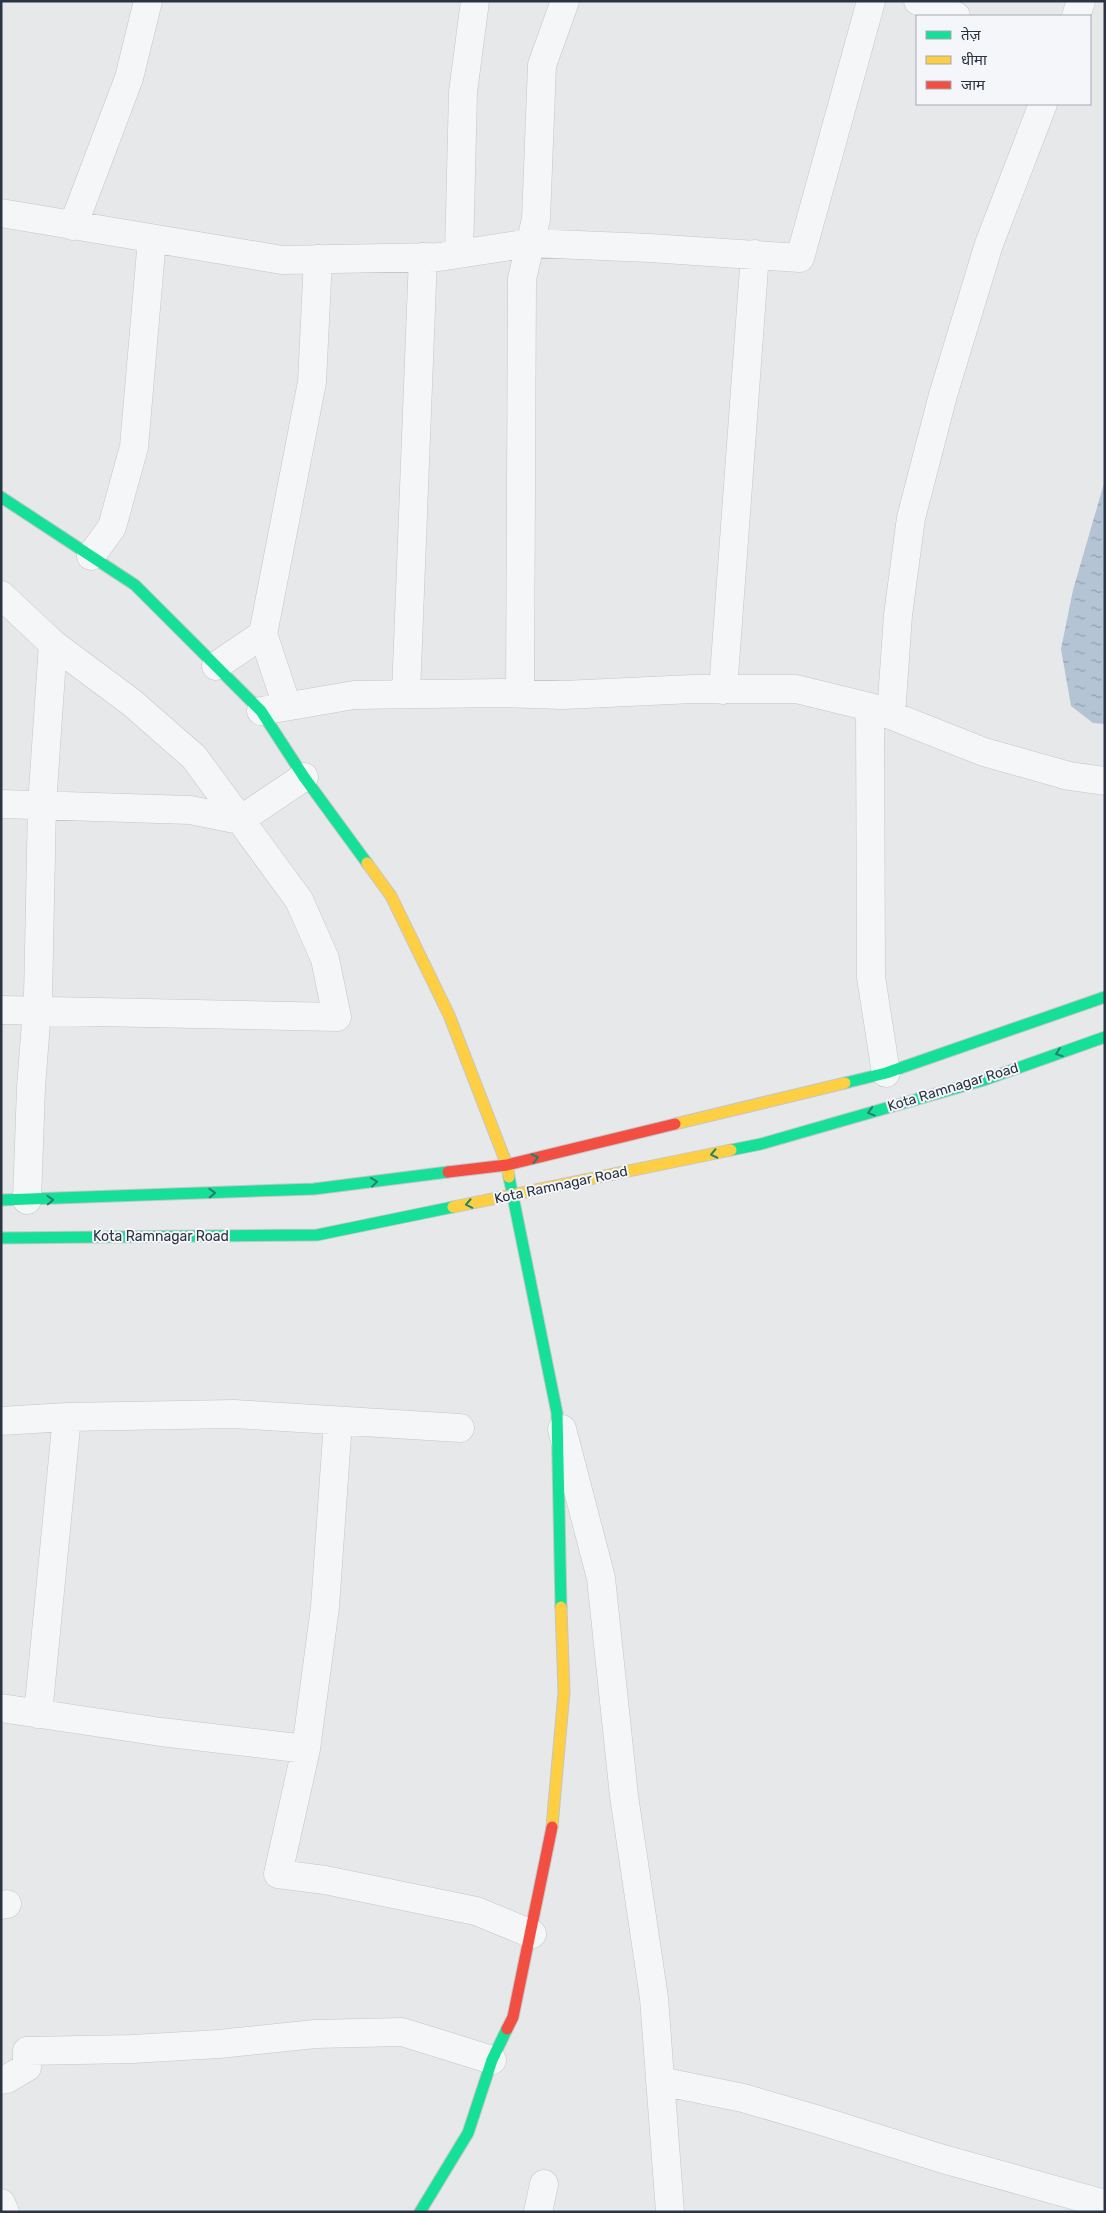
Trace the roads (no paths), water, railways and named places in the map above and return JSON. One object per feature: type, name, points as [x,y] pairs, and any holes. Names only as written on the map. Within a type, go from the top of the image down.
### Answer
[{"type":"street","points":[[73,226],[129,78],[148,1]]},
{"type":"street","points":[[459,254],[462,92],[475,1]]},
{"type":"street","points":[[520,693],[522,279],[536,219],[542,65],[565,1]]},
{"type":"street","points":[[1,213],[282,260],[423,257],[459,254],[530,243],[800,258],[872,1]]},
{"type":"street","points":[[1076,15],[1081,1]]},
{"type":"street","points":[[886,1073],[871,977],[881,711],[898,615],[911,518],[943,395],[989,244],[1043,105]]},
{"type":"street","points":[[92,556],[112,527],[134,448],[152,239]]},
{"type":"street","points":[[722,690],[755,254]]},
{"type":"street","points":[[406,694],[423,257]]},
{"type":"street","points":[[318,259],[312,382],[263,634],[274,709],[304,777],[391,896],[449,1015],[507,1165],[557,1413],[601,1578],[624,1796],[654,1998],[670,2212]]},
{"type":"street","points":[[1,497],[135,585],[216,666],[274,709],[354,695],[520,693],[563,695],[796,689],[881,711],[984,752],[1069,776],[1105,781]]},
{"type":"street","points":[[1,595],[53,644],[132,702],[194,757],[299,900],[325,959],[337,1017],[1,1010]]},
{"type":"street","points":[[216,666],[263,634]]},
{"type":"street","points":[[53,644],[42,805],[36,1011],[31,1087],[14,1200],[314,1189],[507,1165],[886,1073],[1105,997]]},
{"type":"street","points":[[1,804],[190,810],[240,820],[304,777]]},
{"type":"street","name":"Kota Ramnagar Road","points":[[1,1238],[316,1235],[761,1144],[984,1080],[1105,1037]]},
{"type":"street","points":[[420,2212],[468,2132],[492,2060],[513,2017],[532,1934],[552,1828],[564,1692],[558,1545],[557,1413]]},
{"type":"street","points":[[1,1422],[67,1417],[234,1414],[460,1428]]},
{"type":"street","points":[[38,1714],[67,1417]]},
{"type":"street","points":[[338,1421],[325,1607],[306,1749],[278,1874],[325,1880],[476,1911],[532,1934]]},
{"type":"street","points":[[1,1708],[161,1732],[306,1749]]},
{"type":"street","points":[[1,2080],[7,2079],[27,2067],[27,2050],[132,2049],[219,2044],[315,2034],[402,2032],[492,2060]]},
{"type":"street","points":[[660,2081],[760,2103],[944,2159],[1105,2204]]},
{"type":"street","points":[[538,2212],[544,2184]]},
{"type":"street","points":[[1,2203],[5,2212]]},
{"type":"water","points":[[1105,480],[1105,724],[1093,723],[1071,706],[1061,649],[1073,590]]}]
